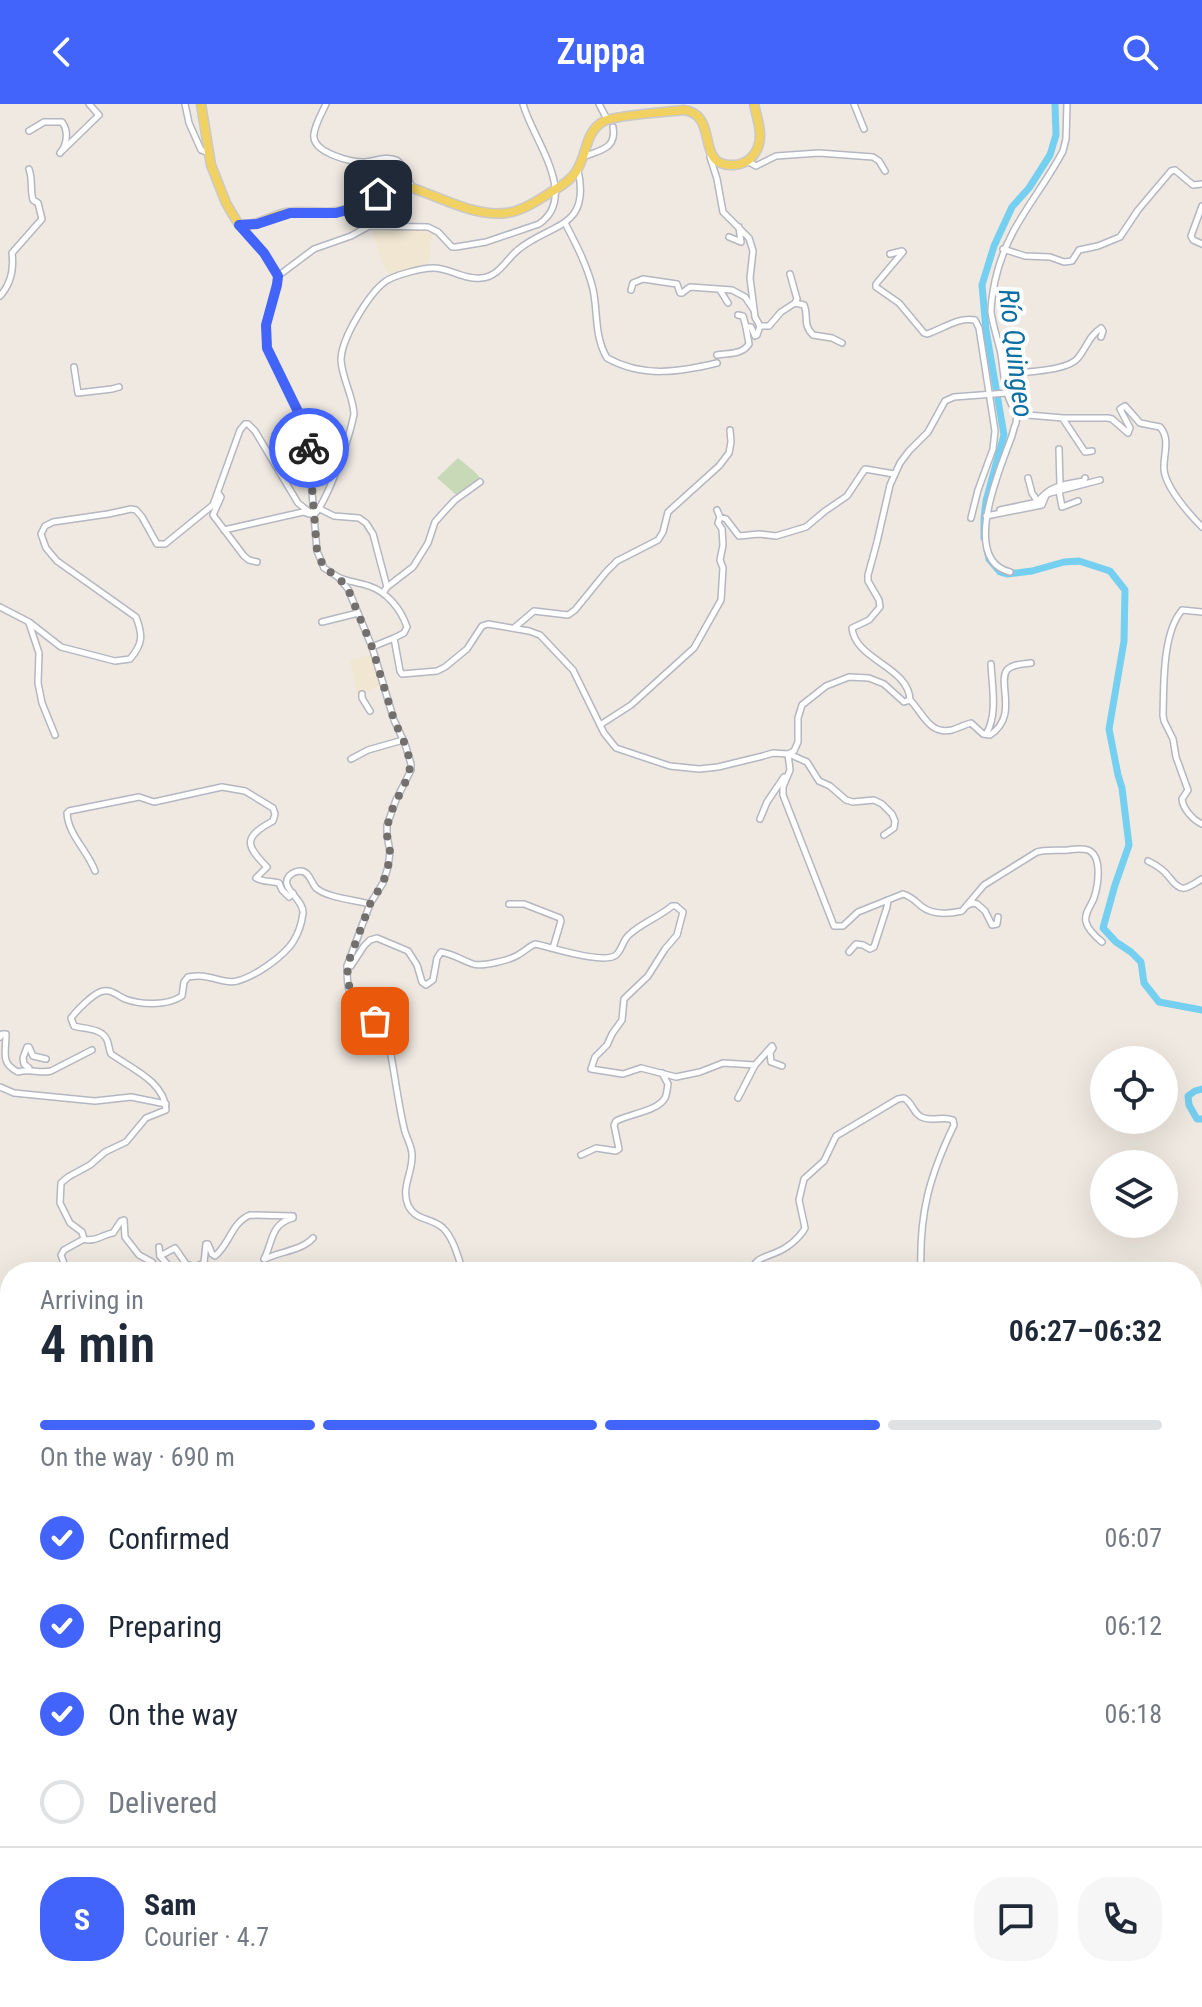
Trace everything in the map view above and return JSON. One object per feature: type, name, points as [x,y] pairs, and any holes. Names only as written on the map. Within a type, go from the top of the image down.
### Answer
[{"type":"main road","points":[[201,104],[211,165],[226,203],[239,225],[257,224],[290,213],[336,213],[390,189],[412,188],[477,211],[504,213],[518,210],[556,189],[578,170],[591,133],[610,123],[688,111],[702,121],[708,148],[721,163],[733,165],[747,161],[758,148],[760,138],[754,104]]},
{"type":"street","points":[[29,131],[44,122],[62,122],[66,135],[61,152],[99,115],[89,104]]},
{"type":"street","points":[[185,104],[189,123],[201,150],[209,153]]},
{"type":"street","points":[[326,104],[314,133],[318,146],[332,155],[362,163],[389,158],[395,160],[401,164],[412,188]]},
{"type":"street","points":[[278,276],[314,249],[369,226],[428,227],[456,247],[486,242],[544,221],[554,205],[556,189],[523,104]]},
{"type":"street","points":[[582,158],[612,144],[615,137],[599,104]]},
{"type":"street","points":[[854,104],[864,129]]},
{"type":"street","points":[[1067,104],[1063,151],[1003,249],[992,294],[991,308],[1005,375],[1005,393],[1017,413],[1112,419],[1128,433],[1130,428],[1120,409],[1125,406],[1140,423],[1160,427],[1165,435],[1163,467],[1168,482],[1202,527]]},
{"type":"street","points":[[708,148],[723,212],[749,238],[753,251],[750,278],[756,322],[760,326],[769,326],[781,312],[795,303],[797,299],[790,274]]},
{"type":"street","points":[[747,161],[756,166],[776,156],[819,153],[873,157],[885,171]]},
{"type":"street","points":[[0,296],[10,280],[12,253],[42,219],[38,203],[31,194],[33,179],[29,169]]},
{"type":"street","points":[[314,516],[329,488],[354,414],[354,402],[341,362],[344,346],[375,291],[393,277],[433,268],[471,278],[487,278],[520,247],[565,223],[575,212],[580,185],[578,170]]},
{"type":"street","points":[[1003,249],[1025,256],[1072,261],[1082,248],[1093,248],[1120,237],[1171,171],[1175,170],[1193,185],[1201,185],[1202,193]]},
{"type":"street","points":[[1202,206],[1191,236],[1202,244]]},
{"type":"street","points":[[565,223],[582,254],[589,276],[597,331],[607,358],[626,366],[659,372],[717,363]]},
{"type":"street","points":[[239,225],[264,253],[278,276],[266,325],[267,348],[305,426],[317,551],[322,565],[346,581],[385,590]]},
{"type":"street","points":[[729,237],[741,242],[739,226]]},
{"type":"street","points":[[890,254],[903,252],[876,284],[878,290],[899,303],[927,334],[957,320],[975,320],[979,328],[995,436],[971,518]]},
{"type":"street","points":[[631,290],[633,283],[643,279],[677,284],[680,293],[690,287],[720,289],[739,293],[755,311]]},
{"type":"street","points":[[720,289],[728,303]]},
{"type":"street","points":[[795,303],[804,305],[806,322],[813,335],[842,343]]},
{"type":"street","points":[[717,355],[738,352],[748,346],[743,316],[738,315]]},
{"type":"street","points":[[746,327],[751,327],[755,336],[760,326]]},
{"type":"street","points":[[1005,375],[1050,370],[1075,361],[1101,328],[1101,337]]},
{"type":"street","points":[[74,367],[78,393],[119,387]]},
{"type":"street","points":[[1005,393],[954,397],[945,401],[928,432],[909,451],[894,474],[868,575],[880,607],[869,620],[852,628],[853,634],[870,655],[902,680],[910,700],[929,725],[936,729],[950,730],[971,723],[990,735],[1001,726],[1006,704],[1005,675],[1014,666],[1031,663]]},
{"type":"street","points":[[1010,572],[1002,570],[988,553],[986,533],[987,514],[1017,413]]},
{"type":"street","points":[[1063,418],[1085,452],[1092,451]]},
{"type":"street","points":[[0,607],[29,622],[61,647],[115,661],[130,659],[138,649],[141,632],[136,617],[57,561],[46,548],[41,534],[45,526],[131,509],[142,517],[157,544],[165,544],[213,505],[240,430],[248,424],[298,503],[314,516]]},
{"type":"street","points":[[513,629],[534,611],[568,615],[617,561],[658,540],[668,512],[729,453],[730,430]]},
{"type":"street","points":[[1059,449],[1062,507],[1078,501]]},
{"type":"street","points":[[600,725],[631,705],[694,648],[721,600],[723,568],[720,560],[723,545],[719,514],[739,536],[786,534],[806,527],[844,499],[865,469],[894,474]]},
{"type":"street","points":[[1028,478],[1038,502]]},
{"type":"street","points":[[1038,502],[1042,493],[1084,481],[1085,478]]},
{"type":"street","points":[[987,514],[1042,505],[1046,495],[1060,488],[1100,480]]},
{"type":"street","points":[[385,590],[413,567],[442,514],[480,482]]},
{"type":"street","points":[[218,493],[221,497],[213,515],[244,556],[257,562]]},
{"type":"street","points":[[987,514],[1038,502]]},
{"type":"street","points":[[320,509],[334,516],[359,518],[373,534],[385,590],[406,623],[407,630],[372,647]]},
{"type":"street","points":[[224,530],[303,512],[314,516]]},
{"type":"street","points":[[338,577],[348,589],[372,647],[411,770],[389,816],[387,835],[390,861],[383,883],[370,904],[347,966],[350,994],[365,1014],[375,1021],[390,1046],[404,1131],[412,1157],[405,1188],[407,1203],[415,1216],[435,1222],[448,1234],[459,1262]]},
{"type":"street","points":[[1202,612],[1182,610],[1176,621],[1166,653],[1163,715],[1188,790],[1182,804],[1202,824]]},
{"type":"street","points":[[322,622],[358,613]]},
{"type":"street","points":[[29,622],[39,653],[38,683],[42,703],[55,735]]},
{"type":"street","points":[[394,638],[402,674],[425,673],[445,667],[467,649],[482,626],[488,624],[535,633],[550,644],[578,679],[600,725],[616,748],[686,769],[718,767],[773,753],[788,754],[807,762],[819,781],[846,800],[874,800],[882,804],[895,821],[894,828],[884,835]]},
{"type":"street","points":[[985,734],[989,730],[993,706],[991,664]]},
{"type":"street","points":[[788,754],[797,747],[798,718],[802,705],[826,686],[849,677],[860,677],[884,684],[904,702],[910,700]]},
{"type":"street","points":[[362,694],[370,711]]},
{"type":"street","points":[[351,759],[368,750],[403,740]]},
{"type":"street","points":[[788,754],[790,770],[783,795],[834,926],[843,926],[858,912],[903,894],[927,911],[957,913],[984,885],[1037,852],[1088,850],[1097,862],[1097,870],[1095,896],[1086,922],[1090,931],[1102,942]]},
{"type":"street","points":[[760,819],[767,802],[790,770]]},
{"type":"street","points":[[95,871],[68,825],[69,811],[139,797],[154,802],[222,787],[245,791],[273,808],[273,821],[251,838],[250,845],[256,857],[267,867],[256,878],[279,883],[289,897],[293,893]]},
{"type":"street","points":[[1148,861],[1180,888],[1202,879]]},
{"type":"street","points":[[84,1239],[80,1228],[70,1223],[60,1203],[61,1183],[105,1152],[126,1142],[142,1120],[166,1110],[166,1105],[152,1080],[111,1054],[103,1035],[95,1030],[74,1026],[71,1018],[99,992],[108,991],[125,999],[169,1003],[182,996],[188,977],[202,976],[236,982],[264,969],[291,945],[297,934],[303,907],[287,887],[287,879],[295,872],[304,871],[314,887],[322,892],[370,904]]},
{"type":"street","points":[[849,952],[856,944],[870,949],[874,947],[888,900]]},
{"type":"street","points":[[967,905],[973,903],[981,907],[992,925],[997,924],[998,917]]},
{"type":"street","points":[[509,904],[524,904],[560,918],[553,948]]},
{"type":"street","points":[[347,966],[351,966],[370,940],[377,938],[408,951],[426,985],[433,980],[441,952],[477,965],[509,959],[535,944],[596,958],[611,957],[616,955],[632,932],[672,906],[681,908],[683,912],[677,935],[648,976],[624,999],[622,1020],[590,1067],[592,1070],[623,1074],[641,1068],[676,1077],[723,1063],[755,1065]]},
{"type":"street","points":[[0,1037],[6,1034],[3,1062],[6,1067],[18,1072],[30,1069]]},
{"type":"street","points":[[738,1098],[755,1065],[772,1046],[771,1062],[782,1066]]},
{"type":"street","points":[[46,1059],[33,1056],[29,1047],[23,1058],[30,1069],[44,1073],[92,1050]]},
{"type":"street","points":[[581,1155],[596,1148],[619,1149],[616,1121],[665,1099],[668,1084],[662,1072]]},
{"type":"street","points":[[0,1087],[14,1093],[95,1101],[131,1097],[166,1105]]},
{"type":"street","points":[[756,1262],[801,1235],[805,1228],[799,1200],[804,1179],[824,1161],[836,1136],[904,1098],[923,1118],[948,1117],[954,1122],[928,1187],[922,1224],[921,1262]]},
{"type":"street","points":[[204,1262],[206,1244],[215,1256],[236,1224],[250,1215],[293,1216],[270,1237],[264,1259],[306,1246],[313,1238]]},
{"type":"street","points":[[64,1262],[61,1255],[64,1250],[84,1239],[93,1240],[113,1233],[124,1220],[125,1237],[139,1255],[152,1262]]},
{"type":"street","points":[[159,1247],[160,1256],[165,1262]]},
{"type":"street","points":[[160,1256],[175,1248],[185,1262]]},
{"type":"shaded area","points":[[372,228],[429,229],[433,232],[429,262],[392,275],[382,262]]},
{"type":"shaded area","points":[[372,655],[382,685],[357,695],[350,660]]},
{"type":"green space","points":[[458,458],[481,479],[459,497],[437,478]]},
{"type":"waterway","name":"Río Quingeo","points":[[984,538],[986,501],[1004,435],[986,330],[982,285],[994,246],[1012,207],[1029,188],[1050,155],[1056,135],[1055,104]]},
{"type":"waterway","name":"Río Quingeo","points":[[987,550],[989,559],[1000,572],[1032,571],[1079,561],[1110,571],[1125,590],[1124,641],[1109,729],[1122,788],[1129,845],[1103,928],[1141,962],[1144,983],[1159,1002],[1202,1010]]},
{"type":"waterway","name":"Río Quingeo","points":[[1202,1089],[1188,1096],[1197,1119],[1202,1119]]},
{"type":"way so far","points":[[309,448],[317,551],[324,568],[338,577],[348,589],[372,647],[411,764],[387,825],[390,861],[347,966],[350,994],[365,1014],[375,1021]]},
{"type":"route","points":[[309,448],[296,404],[267,348],[266,325],[278,276],[264,253],[239,225],[253,225],[290,213],[336,213],[378,194]]}]
